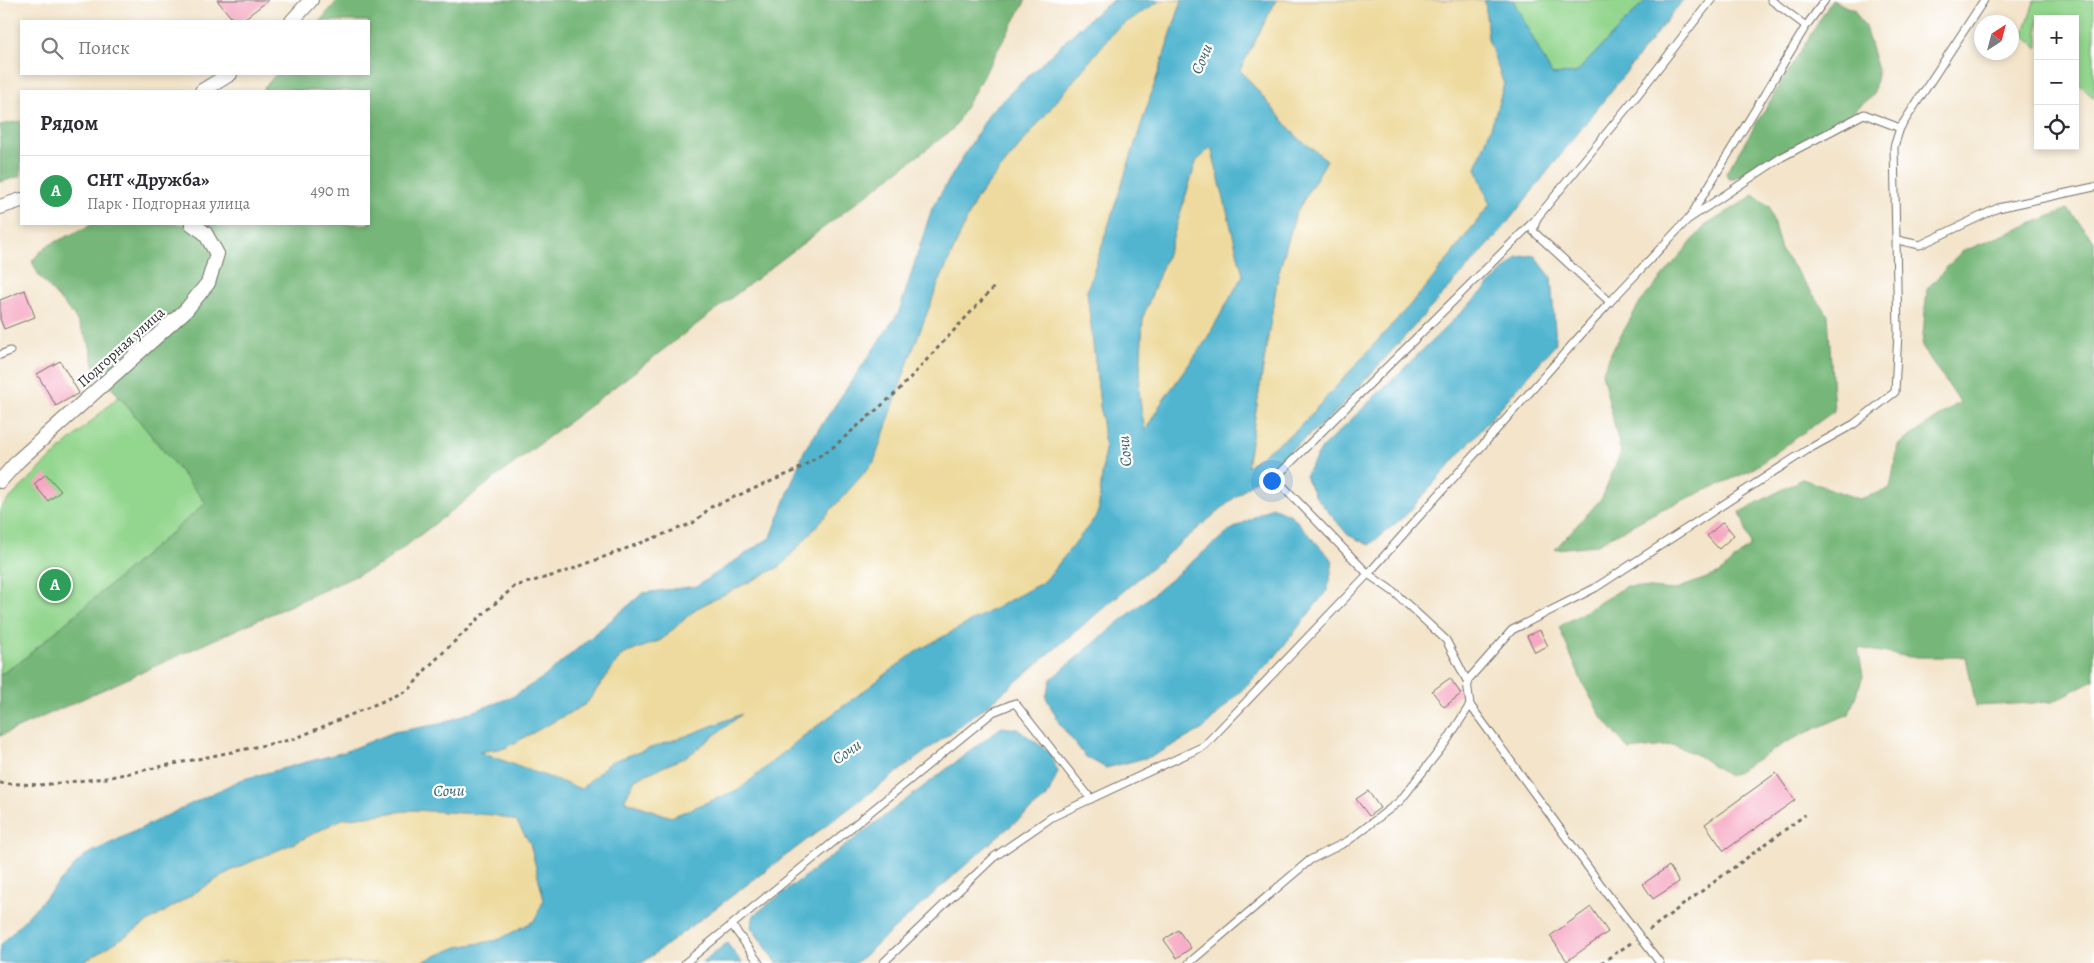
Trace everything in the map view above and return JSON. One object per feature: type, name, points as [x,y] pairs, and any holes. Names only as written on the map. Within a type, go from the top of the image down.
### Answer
[{"type":"street","points":[[293,20],[311,0]]},
{"type":"street","points":[[204,90],[228,75]]},
{"type":"street","points":[[0,207],[20,200]]},
{"type":"street","name":"Подгорная улица","points":[[0,481],[19,460],[186,310],[208,283],[217,254],[204,233],[193,225]]},
{"type":"lane","points":[[1660,963],[1470,705],[1467,681],[1446,640],[1394,592],[1368,574],[1275,478],[1537,218],[1635,98],[1711,0]]},
{"type":"lane","points":[[1771,0],[1806,26]]},
{"type":"lane","points":[[884,963],[994,857],[1052,818],[1204,746],[1368,574],[1610,302],[1687,220],[1806,26],[1825,0]]},
{"type":"lane","points":[[1467,681],[1512,630],[1595,588],[1807,450],[1854,424],[1895,392],[1898,332],[1894,147],[1900,128],[1984,0]]},
{"type":"lane","points":[[1687,220],[1782,157],[1864,114],[1900,128]]},
{"type":"lane","points":[[1897,240],[1920,245],[1998,208],[2094,187]]},
{"type":"lane","points":[[1537,218],[1533,231],[1610,302]]},
{"type":"lane","points":[[0,355],[10,351]]},
{"type":"lane","points":[[685,963],[994,712],[1015,703],[1091,799]]},
{"type":"lane","points":[[1189,963],[1310,860],[1348,841],[1400,801],[1446,742],[1470,705]]},
{"type":"lane","points":[[732,924],[759,963]]},
{"type":"path","points":[[0,783],[40,785],[92,780],[294,739],[409,690],[427,668],[515,586],[562,573],[692,523],[711,506],[795,471],[832,448],[896,392],[995,286]]},
{"type":"path","points":[[1601,963],[1640,937],[1805,815]]},
{"type":"green space","points":[[338,0],[1026,0],[953,129],[382,564],[0,736],[0,675],[20,662],[206,503],[119,396],[96,372],[89,343],[75,317],[39,276],[32,261],[45,247],[91,225],[370,225],[370,90],[263,90],[275,75],[370,75],[370,20],[321,20]]},
{"type":"green space","points":[[1513,0],[1646,0],[1576,73],[1552,75]]},
{"type":"green space","points":[[1832,0],[1854,10],[1865,27],[1878,70],[1873,96],[1843,119],[1735,178],[1728,178],[1726,173]]},
{"type":"green space","points":[[2035,0],[2094,0],[2094,98],[2079,85],[2079,15],[2034,15],[2034,45],[2023,35]]},
{"type":"green space","points":[[20,121],[20,176],[0,182],[0,125]]},
{"type":"green space","points":[[1754,195],[1769,206],[1781,250],[1828,315],[1834,411],[1750,471],[1658,511],[1596,545],[1555,549],[1602,498],[1621,452],[1602,373],[1612,351],[1639,304],[1705,226]]},
{"type":"green space","points":[[2068,209],[2094,241],[2094,680],[2052,702],[1976,706],[1966,657],[1910,657],[1858,648],[1863,676],[1849,714],[1792,739],[1729,776],[1699,756],[1674,745],[1629,750],[1601,716],[1582,682],[1559,627],[1627,586],[1674,590],[1720,573],[1751,545],[1740,512],[1802,479],[1859,499],[1890,489],[1898,445],[1960,402],[1922,347],[1927,289],[1961,252]]},
{"type":"green space","points":[[119,396],[206,503],[20,662],[0,675],[0,508]]},
{"type":"sand","points":[[1161,0],[1182,0],[1087,291],[1105,448],[1098,514],[1045,581],[917,651],[801,738],[740,789],[671,817],[624,800],[635,779],[688,756],[740,715],[610,762],[581,789],[477,751],[505,748],[586,704],[622,655],[661,640],[697,608],[781,566],[910,357],[937,287],[976,199],[1116,29]]},
{"type":"sand","points":[[1276,0],[1485,0],[1488,39],[1504,84],[1494,119],[1476,168],[1490,204],[1427,286],[1297,430],[1247,467],[1278,275],[1296,213],[1327,160],[1298,138],[1240,70]]},
{"type":"sand","points":[[1211,146],[1243,275],[1205,342],[1162,402],[1145,431],[1139,395],[1143,317],[1170,247],[1196,162]]},
{"type":"sand","points":[[414,810],[494,815],[516,821],[530,843],[544,900],[534,921],[498,940],[458,947],[415,963],[82,963],[230,871],[301,840],[342,819]]},
{"type":"water","name":"Сочи","points":[[1113,0],[1161,0],[1116,29],[976,199],[937,287],[910,357],[874,462],[781,566],[697,608],[661,640],[622,655],[586,704],[505,748],[479,752],[581,789],[610,762],[686,736],[742,714],[688,756],[635,779],[624,801],[671,817],[740,789],[801,738],[917,651],[1045,581],[1098,514],[1105,448],[1087,291],[1182,0],[1276,0],[1240,70],[1298,138],[1327,160],[1296,213],[1278,275],[1247,466],[1297,430],[1427,286],[1490,205],[1476,168],[1494,119],[1504,84],[1488,39],[1485,0],[1513,0],[1552,75],[1576,73],[1646,0],[1683,0],[1499,233],[1335,413],[993,701],[642,963],[415,963],[458,947],[498,940],[534,921],[544,900],[530,843],[516,821],[494,815],[414,810],[342,819],[301,840],[230,871],[82,963],[0,963],[0,946],[84,856],[240,780],[344,752],[394,732],[440,724],[512,697],[544,677],[643,593],[697,586],[771,537],[805,449],[899,312],[932,208],[991,111],[1089,19]],"holes":[[[1211,147],[1243,275],[1205,342],[1162,402],[1145,431],[1139,395],[1143,317],[1170,247],[1196,162]]]},
{"type":"water","points":[[1534,255],[1551,277],[1556,344],[1406,515],[1369,545],[1348,535],[1315,496],[1305,476],[1322,448],[1518,257]]},
{"type":"water","points":[[1272,507],[1291,515],[1333,561],[1328,589],[1274,658],[1203,729],[1153,756],[1106,768],[1086,757],[1059,723],[1046,697],[1051,679],[1229,531]]},
{"type":"water","points":[[1002,727],[1017,729],[1050,752],[1058,772],[1047,797],[998,836],[856,963],[777,963],[751,927],[754,915]]},
{"type":"water","points":[[727,943],[742,963],[702,963]]},
{"type":"building","points":[[217,0],[269,0],[242,20],[233,20]]},
{"type":"building","points":[[25,290],[35,317],[4,329],[0,319],[0,300]]},
{"type":"building","points":[[60,361],[79,393],[56,406],[37,374]]},
{"type":"building","points":[[46,474],[61,491],[48,501],[34,484]]},
{"type":"building","points":[[1723,522],[1734,535],[1719,549],[1707,536]]},
{"type":"building","points":[[1540,630],[1548,646],[1535,652],[1527,636]]},
{"type":"building","points":[[1450,678],[1461,694],[1444,707],[1432,691]]},
{"type":"building","points":[[1776,773],[1795,800],[1724,851],[1705,824]]},
{"type":"building","points":[[1368,791],[1380,808],[1369,816],[1356,799]]},
{"type":"building","points":[[1669,866],[1679,882],[1653,899],[1643,884]]},
{"type":"building","points":[[1591,907],[1608,932],[1567,961],[1550,936]]},
{"type":"building","points":[[1178,930],[1191,948],[1177,958],[1164,940]]},
{"type":"place","name":"СНТ «Дружба»","points":[[55,585]]}]
